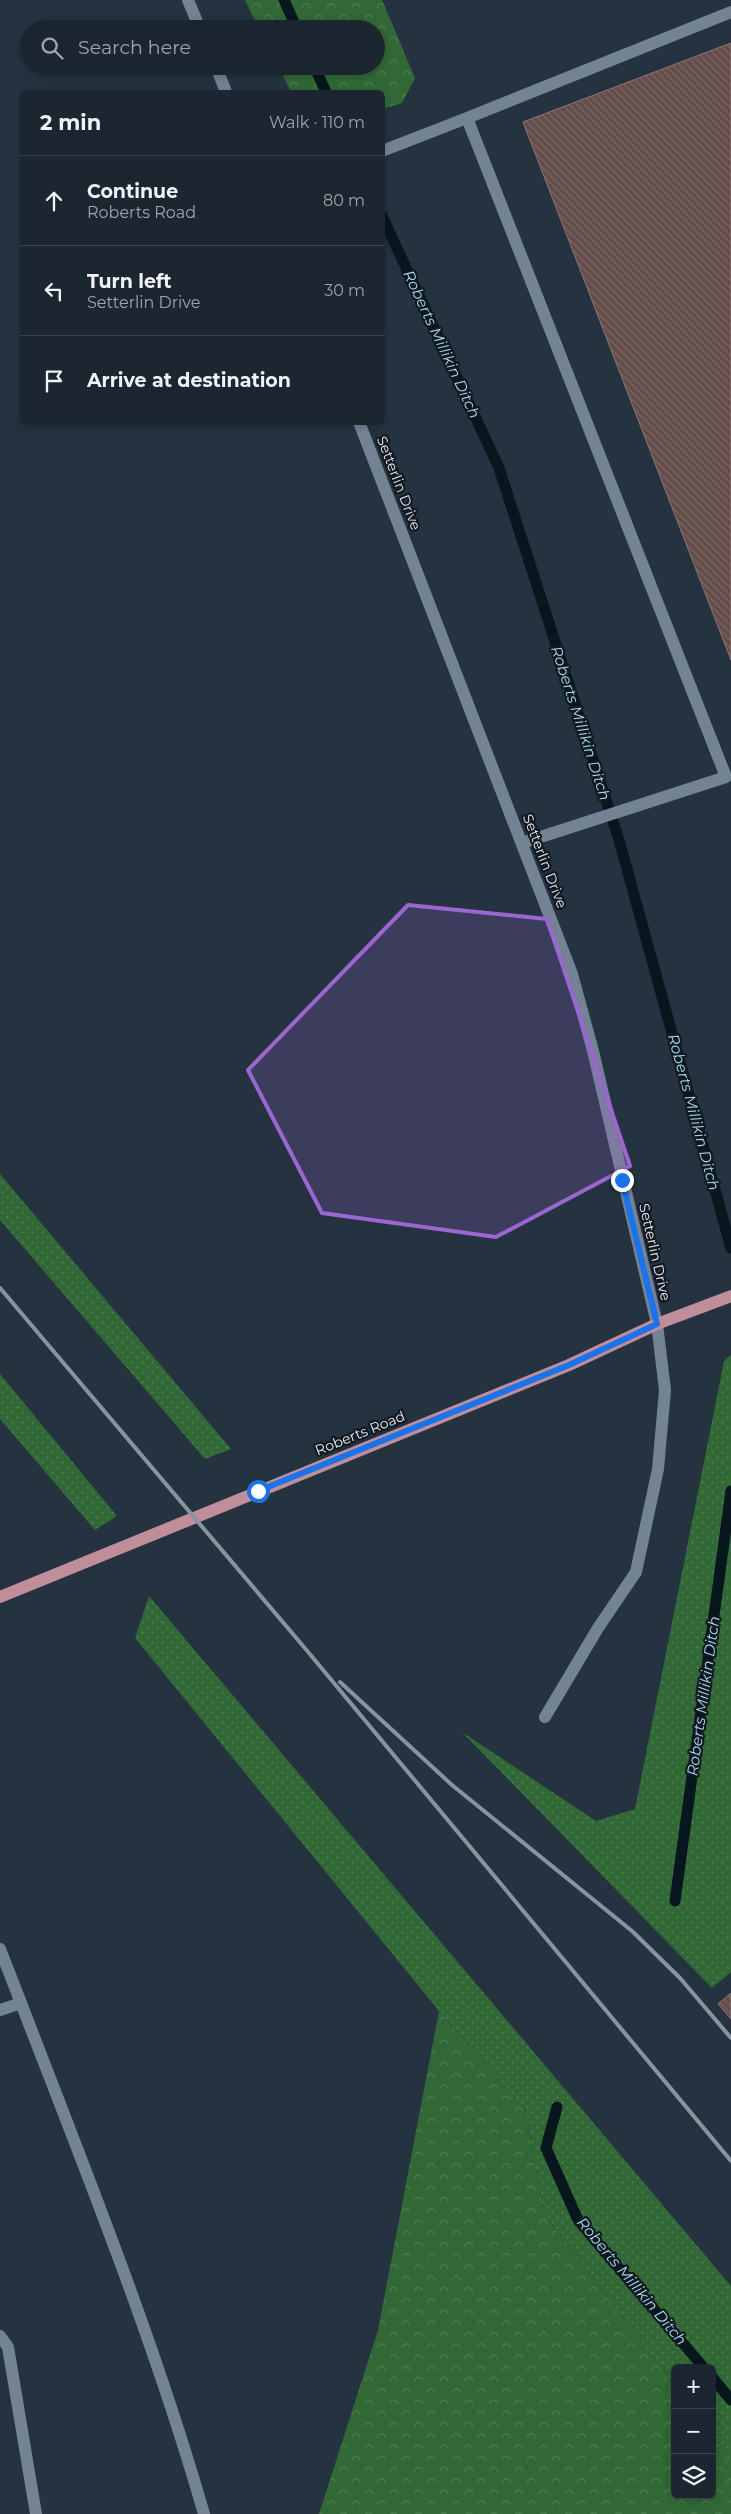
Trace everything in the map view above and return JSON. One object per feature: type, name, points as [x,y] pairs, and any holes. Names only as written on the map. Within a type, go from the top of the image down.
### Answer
[{"type":"main road","name":"Roberts Road","points":[[0,1597],[569,1365],[657,1324],[731,1296]]},
{"type":"street","points":[[188,0],[196,20]]},
{"type":"street","points":[[385,150],[731,12]]},
{"type":"street","points":[[219,75],[225,90]]},
{"type":"street","points":[[466,118],[729,782],[522,843]]},
{"type":"street","name":"Setterlin Drive","points":[[361,425],[572,974],[593,1051],[657,1324],[665,1390],[658,1468],[636,1572],[598,1628],[545,1717]]},
{"type":"street","points":[[0,1949],[142,2319],[180,2429],[204,2514]]},
{"type":"street","points":[[0,2010],[21,2003]]},
{"type":"street","points":[[0,2336],[8,2347],[36,2514]]},
{"type":"highlighted area","points":[[408,905],[547,919],[630,1166],[496,1237],[322,1213],[248,1070]]},
{"type":"green space","points":[[245,0],[382,0],[415,78],[402,103],[385,108],[385,90],[290,90],[282,75],[385,75],[385,20],[255,20]]},
{"type":"green space","points":[[0,1174],[231,1449],[205,1459],[0,1220]]},
{"type":"green space","points":[[731,1355],[731,1972],[712,1988],[462,1732],[596,1821],[635,1809],[724,1361]]},
{"type":"green space","points":[[0,1374],[117,1516],[95,1530],[0,1419]]},
{"type":"green space","points":[[149,1596],[731,2286],[731,2460],[716,2440],[716,2364],[671,2364],[671,2381],[544,2213],[525,2109],[439,2011],[135,1638]]},
{"type":"green space","points":[[439,2011],[525,2109],[544,2213],[671,2381],[671,2499],[716,2499],[716,2440],[731,2460],[731,2514],[319,2514],[378,2330]]},
{"type":"building","points":[[731,43],[731,660],[523,122]]},
{"type":"building","points":[[731,1993],[731,2019],[718,2004]]},
{"type":"waterway","name":"Roberts Millikin Ditch","points":[[284,0],[293,20]]},
{"type":"waterway","name":"Roberts Millikin Ditch","points":[[318,75],[325,90]]},
{"type":"waterway","name":"Roberts Millikin Ditch","points":[[385,222],[499,468],[619,840],[731,1248]]},
{"type":"waterway","name":"Roberts Millikin Ditch","points":[[675,1901],[731,1491]]},
{"type":"waterway","name":"Roberts Millikin Ditch","points":[[557,2107],[546,2148],[578,2220],[701,2364]]},
{"type":"waterway","name":"Roberts Millikin Ditch","points":[[716,2382],[731,2400]]},
{"type":"railway","points":[[0,1288],[309,1653],[731,2161]]},
{"type":"railway","points":[[340,1682],[452,1785],[632,1931],[680,1978],[731,2038]]},
{"type":"route","points":[[258,1491],[569,1365],[657,1324],[622,1180]]}]
